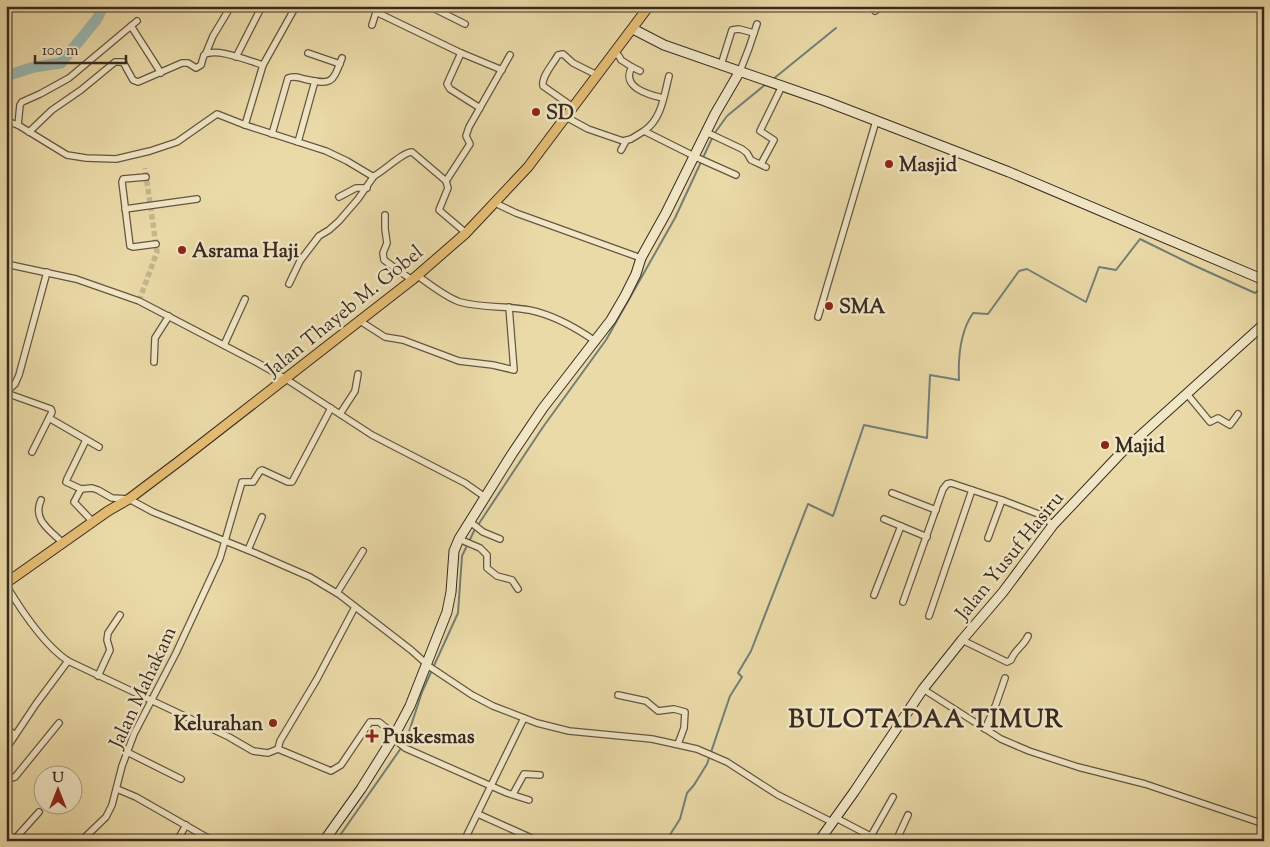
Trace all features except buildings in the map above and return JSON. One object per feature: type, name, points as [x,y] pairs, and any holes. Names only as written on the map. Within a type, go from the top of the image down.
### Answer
[{"type":"main road","name":"Jalan Thayeb M. Gobel","points":[[6,584],[93,522],[129,499],[415,278],[466,233],[528,166],[649,6]]},
{"type":"street","points":[[29,132],[52,110],[81,90],[115,62],[123,62],[136,82],[185,62],[196,68],[201,65],[213,36],[231,6]]},
{"type":"street","points":[[236,57],[262,6]]},
{"type":"street","points":[[245,125],[263,65],[296,6]]},
{"type":"street","points":[[430,6],[465,24]]},
{"type":"street","points":[[875,11],[882,6]]},
{"type":"street","points":[[372,25],[377,9],[461,53],[502,70]]},
{"type":"street","points":[[18,125],[22,102],[69,78],[137,21]]},
{"type":"street","points":[[324,841],[361,789],[394,736],[431,667],[447,612],[454,551],[466,541],[485,497],[543,408],[611,320],[625,296],[636,274],[641,258],[666,213],[700,159],[740,71],[757,24]]},
{"type":"street","points":[[131,26],[161,73]]},
{"type":"street","points":[[632,29],[656,42],[775,83],[1009,172],[1264,280]]},
{"type":"street","points":[[722,65],[732,30],[754,33]]},
{"type":"street","points":[[206,53],[213,52],[263,65]]},
{"type":"street","points":[[308,53],[340,64]]},
{"type":"street","points":[[461,53],[448,84],[450,88],[480,108]]},
{"type":"street","points":[[615,53],[620,56],[621,60],[640,71]]},
{"type":"street","points":[[573,107],[542,84],[543,78],[558,55],[563,54],[573,64],[596,75]]},
{"type":"street","points":[[446,181],[470,144],[466,131],[510,56]]},
{"type":"street","points":[[272,134],[288,78],[293,76],[325,83],[335,76],[342,58]]},
{"type":"street","points":[[632,67],[629,73],[630,78],[638,90],[663,98]]},
{"type":"street","points":[[621,150],[626,141],[652,124],[660,111],[669,76]]},
{"type":"street","points":[[298,142],[315,81]]},
{"type":"street","points":[[711,135],[742,149],[748,153],[750,159],[764,165],[774,140],[760,131],[775,83]]},
{"type":"street","points":[[6,121],[18,125],[67,155],[116,159],[150,152],[177,142],[216,114],[326,151],[347,161],[368,175],[374,176]]},
{"type":"street","points":[[566,117],[588,129],[626,141]]},
{"type":"street","points":[[818,317],[876,121]]},
{"type":"street","points":[[644,131],[736,175]]},
{"type":"street","points":[[289,284],[300,261],[319,236],[329,230],[339,220],[367,188],[374,176],[392,165],[404,153],[412,152],[446,181],[448,188],[439,210],[466,233]]},
{"type":"street","points":[[146,176],[122,180],[130,246],[156,244]]},
{"type":"street","points":[[339,197],[360,187],[367,188]]},
{"type":"street","points":[[125,209],[197,200]]},
{"type":"street","points":[[495,203],[516,213],[641,258]]},
{"type":"street","points":[[385,216],[384,229],[387,243],[383,253],[384,260],[460,302],[535,312],[558,319],[595,341]]},
{"type":"street","points":[[6,264],[76,279],[122,294],[169,316],[286,379],[380,440],[465,483],[485,497]]},
{"type":"street","points":[[32,452],[52,412],[51,409],[6,392],[15,384],[19,375],[47,272]]},
{"type":"street","points":[[224,345],[245,299]]},
{"type":"street","points":[[360,321],[385,338],[403,340],[459,360],[514,370],[509,308]]},
{"type":"street","points":[[154,362],[155,338],[169,316]]},
{"type":"street","name":"Jalan Yusuf Hasiru","points":[[819,841],[923,689],[1003,592],[1054,525],[1121,453],[1264,324]]},
{"type":"street","points":[[340,414],[354,391],[358,374]]},
{"type":"street","points":[[1187,394],[1210,422],[1218,418],[1230,425],[1238,414]]},
{"type":"street","name":"Jalan Mahakam","points":[[81,841],[106,817],[112,805],[127,752],[144,711],[152,701],[210,581],[226,541],[242,482],[253,482],[262,470],[292,482],[331,408]]},
{"type":"street","points":[[49,418],[99,447]]},
{"type":"street","points":[[86,440],[66,481],[70,485],[81,489],[92,488],[112,498],[129,499],[153,512],[310,577],[337,593],[431,667],[472,695],[493,706],[550,727],[569,731],[652,739],[697,749],[727,762],[778,795],[879,841]]},
{"type":"street","points":[[903,602],[943,489],[947,484],[951,483],[1002,500],[1041,516],[1054,525]]},
{"type":"street","points":[[81,489],[74,502],[93,522]]},
{"type":"street","points":[[929,616],[972,490]]},
{"type":"street","points":[[892,493],[936,510]]},
{"type":"street","points":[[41,500],[38,507],[40,521],[63,543]]},
{"type":"street","points":[[988,538],[1002,500]]},
{"type":"street","points":[[248,550],[262,517]]},
{"type":"street","points":[[884,519],[927,537]]},
{"type":"street","points":[[474,525],[500,539]]},
{"type":"street","points":[[874,595],[901,526]]},
{"type":"street","points":[[466,541],[486,553],[487,568],[497,576],[515,582],[518,589]]},
{"type":"street","points":[[337,593],[363,551]]},
{"type":"street","points":[[6,584],[20,607],[50,647],[68,661],[229,737],[253,751],[268,753],[278,749],[333,771],[341,765],[370,722],[379,722],[403,747],[529,800]]},
{"type":"street","points":[[278,749],[285,732],[317,679],[355,607]]},
{"type":"street","points":[[98,676],[110,650],[107,638],[108,633],[120,615]]},
{"type":"street","points":[[962,640],[1007,662],[1011,660],[1015,651],[1024,645],[1028,636]]},
{"type":"street","points":[[6,749],[68,661]]},
{"type":"street","points":[[984,729],[996,704],[1005,678]]},
{"type":"street","points":[[923,689],[1001,739],[1050,759],[1145,784],[1264,824]]},
{"type":"street","points":[[618,695],[646,701],[658,711],[674,708],[685,712],[684,728],[678,744]]},
{"type":"street","points":[[464,841],[524,718]]},
{"type":"street","points":[[6,775],[11,778],[15,777],[59,723]]},
{"type":"street","points":[[6,728],[15,735]]},
{"type":"street","points":[[127,752],[181,779]]},
{"type":"street","points":[[513,794],[524,774],[540,775]]},
{"type":"street","points":[[117,789],[136,797],[213,841]]},
{"type":"street","points":[[871,836],[893,797]]},
{"type":"street","points":[[13,841],[37,814]]},
{"type":"street","points":[[478,814],[538,841]]},
{"type":"street","points":[[896,841],[908,815]]},
{"type":"street","points":[[177,841],[186,825]]},
{"type":"waterway","points":[[6,76],[34,67],[61,63],[97,19],[103,6]]},
{"type":"waterway","points":[[871,9],[874,6]]},
{"type":"waterway","points":[[772,80],[836,28]]},
{"type":"waterway","points":[[478,525],[543,427],[606,340],[675,218],[714,134],[727,116],[766,84]]},
{"type":"waterway","points":[[666,841],[680,819],[687,793],[707,764],[730,696],[742,677],[738,673],[751,651],[808,504],[833,516],[864,425],[927,438],[930,375],[959,380],[961,345],[965,328],[973,313],[988,314],[1019,271],[1027,269],[1086,302],[1099,267],[1116,270],[1140,239],[1255,293],[1264,286]]},
{"type":"waterway","points":[[336,841],[406,741],[422,692],[458,613],[462,556],[475,529]]},
{"type":"tunnel","points":[[139,301],[157,252],[145,168]]},
{"type":"place","name":"SD","points":[[536,112]]},
{"type":"place","name":"Masjid","points":[[889,164]]},
{"type":"place","name":"Asrama Haji","points":[[182,250]]},
{"type":"place","name":"SMA","points":[[829,306]]},
{"type":"place","name":"Majid","points":[[1105,445]]},
{"type":"place","name":"Kelurahan","points":[[273,723]]},
{"type":"place","name":"Puskesmas","points":[[372,736]]},
{"type":"district","name":"BULOTADAA TIMUR","points":[[926,718]]}]
